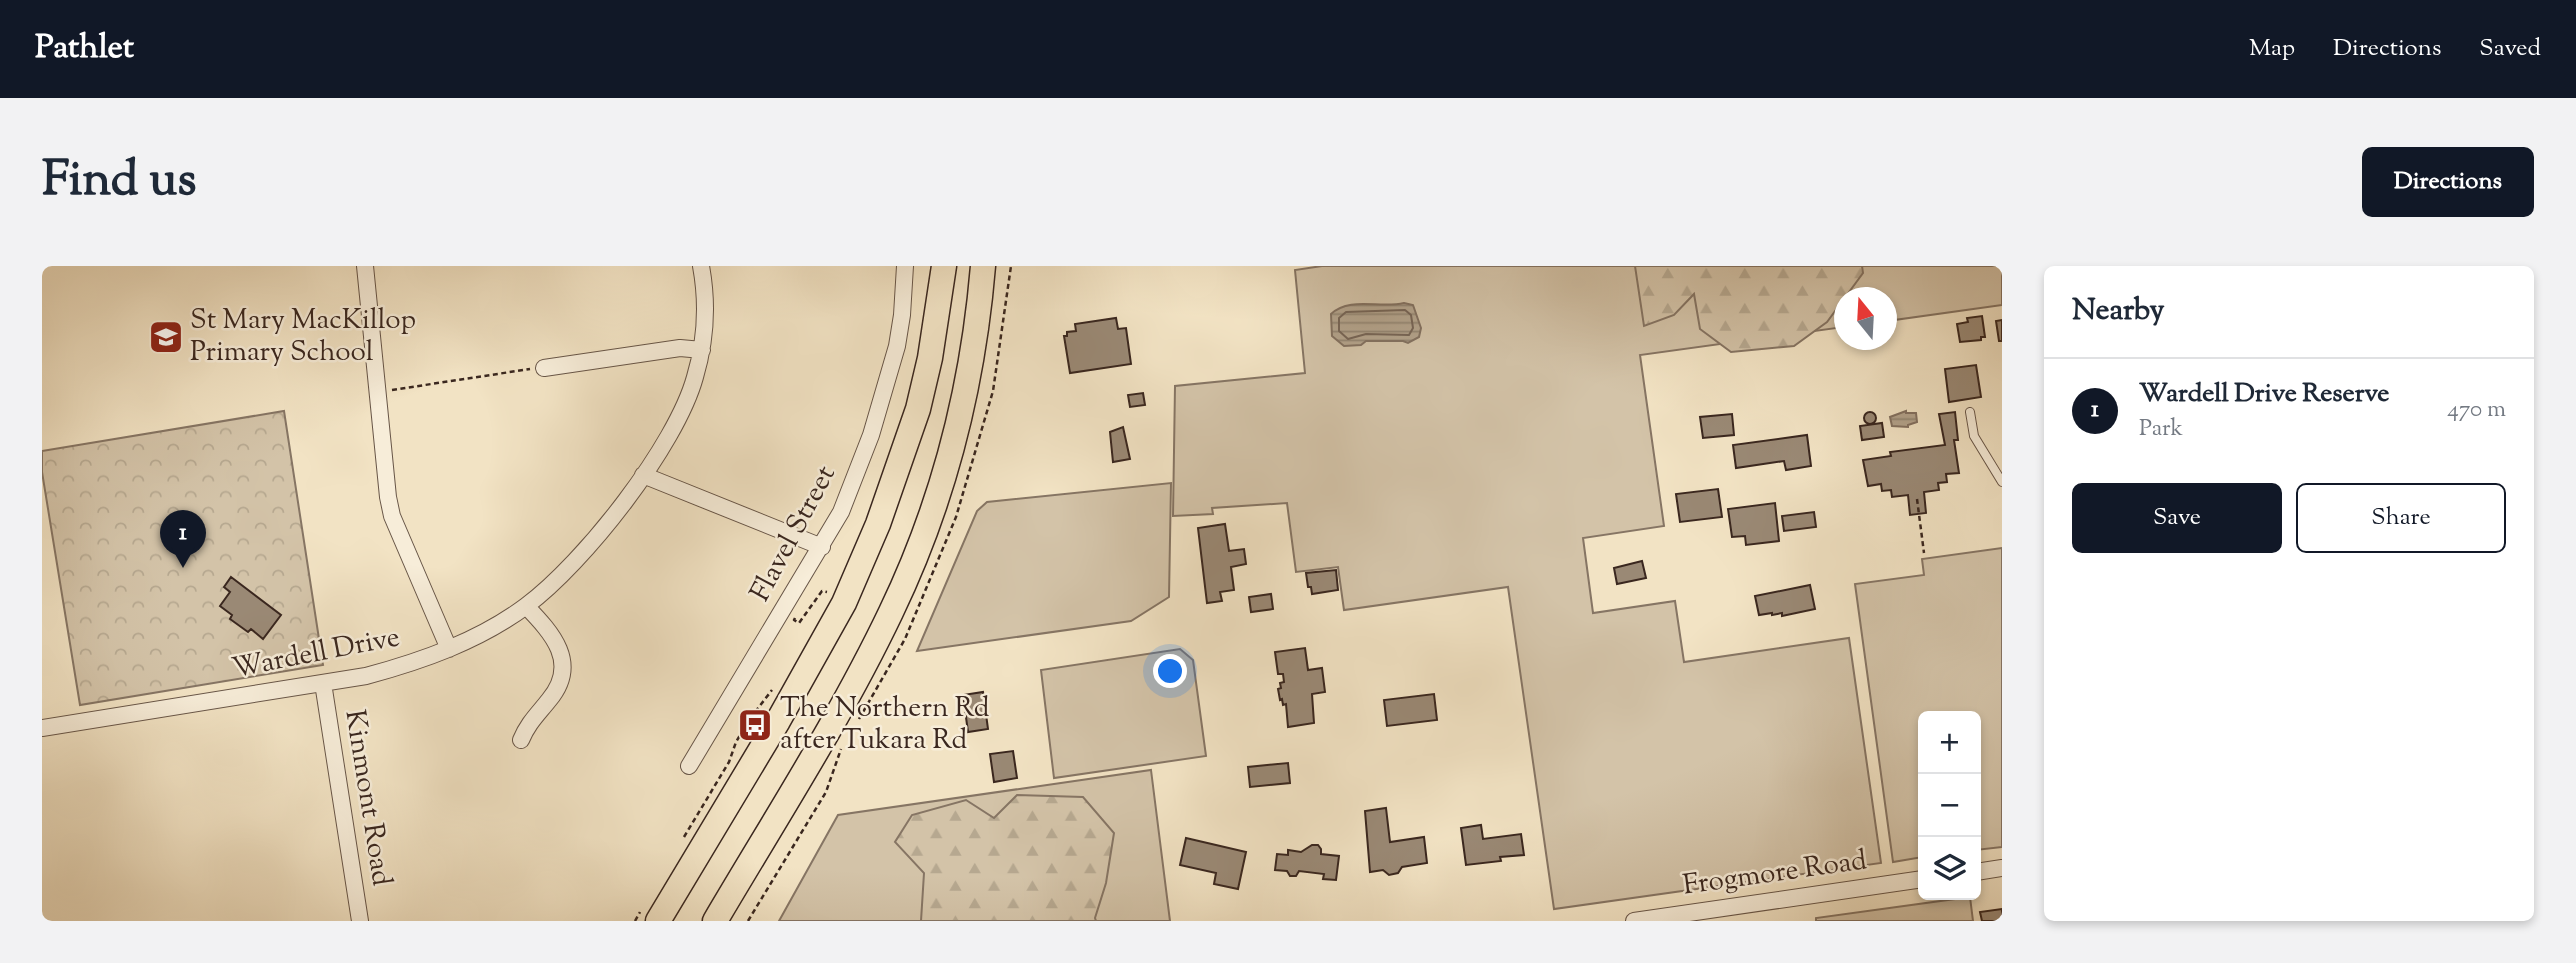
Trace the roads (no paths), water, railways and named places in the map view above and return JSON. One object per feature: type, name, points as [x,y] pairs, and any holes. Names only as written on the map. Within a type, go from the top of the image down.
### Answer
[{"type":"highway","points":[[658,921],[844,603],[899,467],[918,409],[930,358],[944,266]]},
{"type":"highway","points":[[715,921],[846,698],[914,561],[941,487],[962,407],[975,336],[983,266]]},
{"type":"highway","points":[[668,921],[681,882]]},
{"type":"street","points":[[365,266],[392,516],[449,649]]},
{"type":"street","name":"Wardell Drive","points":[[42,728],[323,683],[402,666],[449,649],[526,606],[583,553],[643,475],[684,407],[702,350],[706,300],[701,266]]},
{"type":"street","name":"Flavel Street","points":[[690,766],[841,512],[856,477],[900,332],[905,266]]},
{"type":"street","points":[[544,368],[680,348],[702,350]]},
{"type":"street","points":[[643,475],[822,547]]},
{"type":"street","points":[[521,740],[530,721],[556,691],[562,667],[561,651],[556,640],[526,606]]},
{"type":"street","name":"Kinmont Road","points":[[323,683],[360,921]]},
{"type":"street","points":[[1981,871],[2002,868]]},
{"type":"street","name":"Frogmore Road","points":[[1634,921],[1918,881]]},
{"type":"lane","points":[[1970,412],[1974,436],[2002,482]]},
{"type":"water","points":[[1356,304],[1413,305],[1421,328],[1419,337],[1408,343],[1366,341],[1361,345],[1344,346],[1332,336],[1331,314],[1339,309]]},
{"type":"water","points":[[1906,411],[1916,413],[1917,422],[1908,427],[1892,426],[1890,417]]},
{"type":"place","name":"St Mary MacKillop Primary School","points":[[166,337]]},
{"type":"place","name":"Wardell Drive Reserve","points":[[183,568]]},
{"type":"place","name":"The Northern Rd after Tukara Rd","points":[[755,725]]}]
